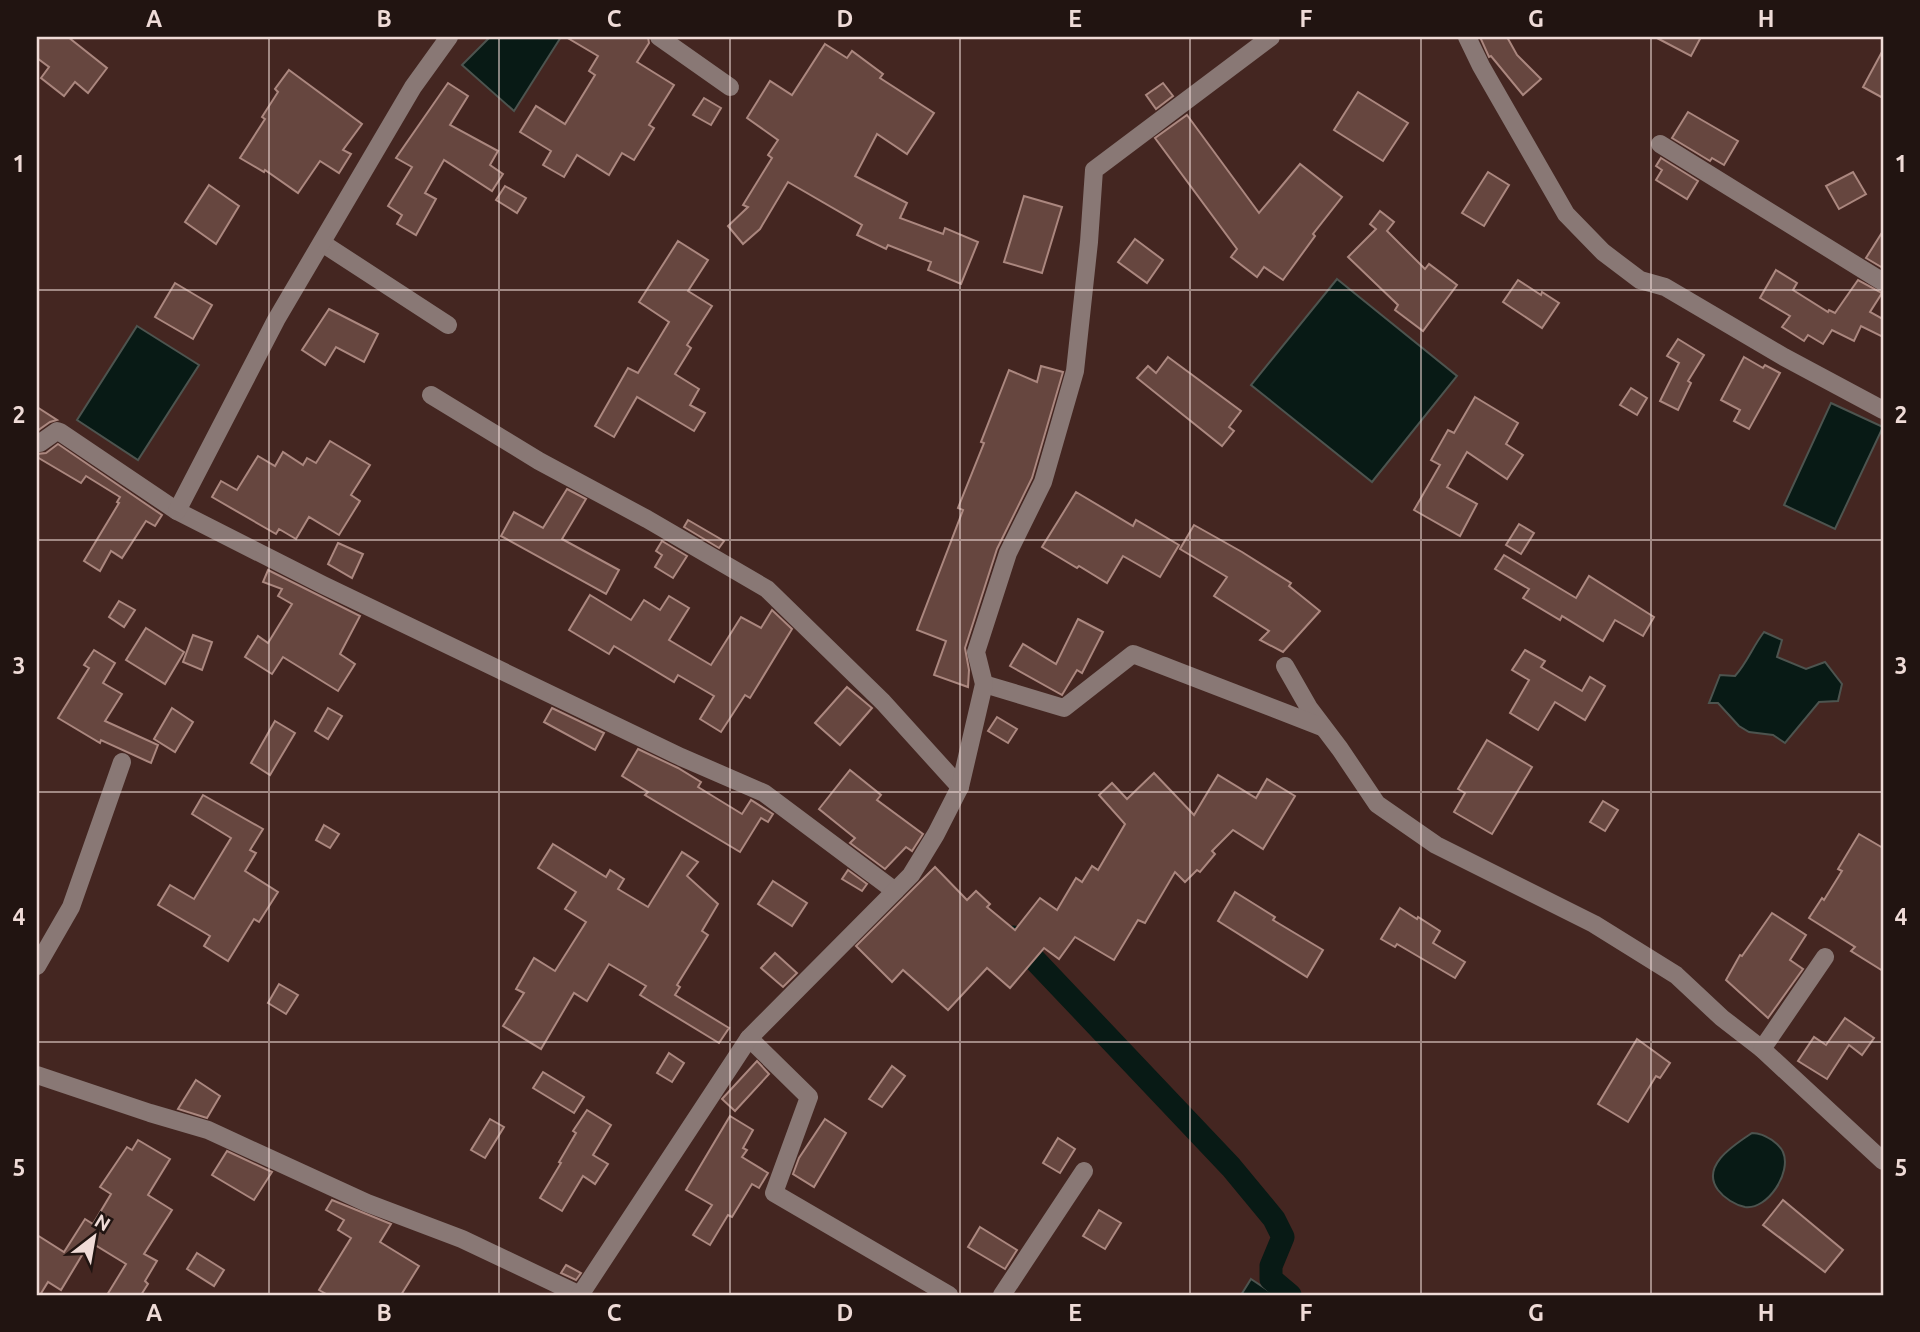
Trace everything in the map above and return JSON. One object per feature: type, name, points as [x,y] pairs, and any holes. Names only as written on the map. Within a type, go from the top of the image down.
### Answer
[{"type":"street","points":[[177,511],[276,320],[413,87],[449,37]]},
{"type":"street","points":[[659,37],[730,87]]},
{"type":"street","points":[[37,1075],[208,1130],[367,1203],[462,1239],[580,1295],[749,1038],[911,875],[960,787],[984,684],[976,652],[1008,554],[1043,482],[1075,371],[1094,170],[1271,37]]},
{"type":"street","points":[[1467,37],[1566,214],[1603,252],[1640,280],[1665,287],[1784,357],[1883,410]]},
{"type":"street","points":[[1660,144],[1883,282]]},
{"type":"street","points":[[322,243],[448,325]]},
{"type":"street","points":[[431,395],[539,461],[647,519],[767,589],[883,702],[960,787]]},
{"type":"street","points":[[37,443],[57,431],[60,432],[177,511],[323,585],[681,757],[764,793],[895,891]]},
{"type":"street","points":[[984,684],[1065,708],[1133,654],[1324,728]]},
{"type":"street","points":[[1285,666],[1309,708],[1377,804],[1436,845],[1594,924],[1676,975],[1722,1018],[1762,1048],[1883,1161]]},
{"type":"street","points":[[37,966],[71,907],[122,762]]},
{"type":"street","points":[[1762,1048],[1825,957]]},
{"type":"street","points":[[749,1038],[809,1097],[774,1193],[949,1295]]},
{"type":"street","points":[[1002,1295],[1084,1171]]},
{"type":"water","points":[[490,37],[561,37],[514,111],[462,65]]},
{"type":"water","points":[[1337,279],[1457,376],[1372,482],[1251,385]]},
{"type":"water","points":[[137,326],[199,365],[138,460],[77,420]]},
{"type":"water","points":[[1831,403],[1883,427],[1835,529],[1784,505]]},
{"type":"water","points":[[1764,632],[1782,640],[1777,657],[1806,669],[1825,662],[1842,684],[1838,701],[1819,702],[1785,743],[1773,735],[1749,732],[1739,726],[1718,703],[1709,703],[1720,675],[1735,676]]},
{"type":"water","points":[[1752,1133],[1772,1140],[1780,1147],[1785,1160],[1781,1179],[1770,1196],[1754,1206],[1745,1207],[1720,1193],[1713,1173],[1722,1157]]},
{"type":"water","points":[[1251,1279],[1275,1295],[1241,1295]]},
{"type":"building","points":[[37,37],[68,37],[107,68],[88,93],[75,82],[64,96],[41,78],[49,67],[37,58]]},
{"type":"building","points":[[566,37],[648,37],[649,43],[637,62],[674,85],[649,125],[654,128],[634,160],[622,153],[609,175],[577,155],[564,177],[543,165],[551,151],[520,132],[536,106],[565,124],[595,75],[589,71],[598,56]]},
{"type":"building","points":[[1480,37],[1507,37],[1517,55],[1541,79],[1523,95],[1491,56],[1489,57]]},
{"type":"building","points":[[1655,37],[1701,37],[1691,56]]},
{"type":"building","points":[[825,44],[847,58],[852,51],[883,74],[880,78],[934,113],[907,154],[877,134],[855,176],[907,203],[900,218],[943,234],[945,228],[978,242],[961,284],[928,270],[931,262],[888,245],[886,249],[857,235],[862,225],[788,182],[760,229],[743,244],[728,226],[748,207],[743,205],[772,158],[768,155],[778,140],[747,118],[770,81],[792,95]]},
{"type":"building","points":[[1883,50],[1883,98],[1863,87]]},
{"type":"building","points":[[289,70],[362,124],[343,150],[351,154],[339,173],[320,161],[298,193],[265,170],[264,172],[240,158],[265,119],[262,117],[278,92],[275,89]]},
{"type":"building","points":[[448,83],[468,96],[450,125],[498,151],[490,165],[503,174],[492,191],[444,160],[425,193],[436,199],[416,235],[397,224],[402,215],[388,206],[412,167],[396,158]]},
{"type":"building","points":[[1163,83],[1173,96],[1156,109],[1146,95]]},
{"type":"building","points":[[1358,92],[1408,123],[1383,161],[1334,130]]},
{"type":"building","points":[[704,98],[721,108],[711,125],[693,115]]},
{"type":"building","points":[[1688,112],[1738,141],[1724,165],[1712,158],[1710,161],[1672,138]]},
{"type":"building","points":[[1187,115],[1259,213],[1300,164],[1342,197],[1313,234],[1315,236],[1283,280],[1264,267],[1257,277],[1231,257],[1237,249],[1155,138]]},
{"type":"building","points":[[1661,158],[1698,181],[1687,199],[1656,180],[1662,170],[1656,166]]},
{"type":"building","points":[[1488,172],[1509,185],[1484,226],[1462,213]]},
{"type":"building","points":[[1853,172],[1866,194],[1839,209],[1826,186]]},
{"type":"building","points":[[209,185],[239,206],[216,244],[185,222]]},
{"type":"building","points":[[505,186],[526,198],[517,213],[496,200]]},
{"type":"building","points":[[1024,196],[1062,207],[1042,273],[1004,262]]},
{"type":"building","points":[[1380,211],[1394,222],[1387,231],[1425,269],[1429,264],[1457,285],[1423,331],[1395,310],[1398,305],[1348,257],[1376,229],[1370,224]]},
{"type":"building","points":[[1883,231],[1883,268],[1866,258]]},
{"type":"building","points":[[1135,239],[1163,260],[1147,283],[1118,262]]},
{"type":"building","points":[[678,241],[708,260],[688,291],[712,306],[687,345],[691,348],[675,374],[699,389],[690,405],[705,413],[694,431],[637,397],[614,437],[595,426],[628,368],[638,373],[669,322],[639,302]]},
{"type":"building","points":[[1776,270],[1797,283],[1793,290],[1828,312],[1829,310],[1835,313],[1858,280],[1882,293],[1870,312],[1883,319],[1883,337],[1861,326],[1854,341],[1832,330],[1823,344],[1808,335],[1804,341],[1782,327],[1790,316],[1760,298]]},
{"type":"building","points":[[1518,280],[1559,303],[1542,328],[1503,302]]},
{"type":"building","points":[[175,283],[212,305],[193,339],[155,317]]},
{"type":"building","points":[[329,309],[378,334],[364,362],[336,347],[325,365],[302,350]]},
{"type":"building","points":[[1678,339],[1704,355],[1688,381],[1691,383],[1678,410],[1660,401],[1679,363],[1667,356]]},
{"type":"building","points":[[1168,357],[1241,411],[1229,427],[1234,431],[1222,446],[1137,378],[1148,366],[1156,373]]},
{"type":"building","points":[[1744,357],[1763,368],[1765,365],[1780,373],[1749,429],[1734,421],[1740,410],[1721,400]]},
{"type":"building","points":[[1041,366],[1063,372],[1032,478],[997,549],[965,648],[969,670],[968,687],[934,675],[946,641],[917,630],[963,510],[958,508],[1009,370],[1037,382]]},
{"type":"building","points":[[1631,388],[1647,398],[1637,415],[1620,405]]},
{"type":"building","points":[[1475,397],[1518,423],[1506,444],[1523,455],[1507,479],[1467,452],[1447,487],[1477,504],[1460,536],[1414,510],[1440,465],[1431,460],[1448,430],[1454,433]]},
{"type":"building","points":[[37,407],[57,420],[37,431]]},
{"type":"building","points":[[330,441],[370,465],[351,495],[360,501],[339,535],[309,517],[296,539],[279,529],[276,534],[212,497],[221,481],[237,490],[258,456],[275,466],[283,452],[303,465],[307,458],[316,463]]},
{"type":"building","points":[[58,444],[162,515],[155,526],[146,521],[122,558],[111,551],[100,571],[84,561],[120,497],[86,476],[81,483],[37,457],[37,454],[46,453]]},
{"type":"building","points":[[567,489],[586,499],[562,539],[619,570],[606,594],[501,536],[514,512],[543,528]]},
{"type":"building","points":[[1076,492],[1133,526],[1136,520],[1179,545],[1160,577],[1123,556],[1107,583],[1042,547]]},
{"type":"building","points":[[688,520],[724,541],[719,548],[684,527]]},
{"type":"building","points":[[1519,524],[1534,533],[1521,554],[1506,545]]},
{"type":"building","points":[[1194,525],[1291,583],[1289,586],[1320,611],[1283,652],[1260,640],[1269,631],[1214,596],[1227,577],[1180,549]]},
{"type":"building","points":[[662,541],[687,556],[673,578],[655,567],[662,555],[656,551]]},
{"type":"building","points":[[338,543],[363,554],[352,578],[328,564]]},
{"type":"building","points":[[1504,555],[1576,598],[1589,576],[1654,617],[1643,636],[1615,620],[1603,641],[1562,616],[1560,620],[1523,598],[1529,589],[1495,569]]},
{"type":"building","points":[[268,570],[360,616],[340,654],[355,664],[338,691],[283,657],[272,674],[245,657],[258,636],[268,643],[292,604],[278,596],[282,589],[263,582]]},
{"type":"building","points":[[590,595],[631,620],[644,600],[660,610],[669,596],[689,608],[669,640],[711,665],[741,617],[761,628],[772,610],[792,629],[750,698],[745,695],[721,732],[700,719],[714,696],[678,675],[674,682],[614,646],[609,654],[569,630]]},
{"type":"building","points":[[119,601],[135,610],[124,627],[109,617]]},
{"type":"building","points":[[1078,619],[1103,632],[1082,673],[1077,670],[1062,695],[1010,666],[1023,644],[1056,664]]},
{"type":"building","points":[[146,628],[184,652],[165,684],[126,660]]},
{"type":"building","points":[[193,635],[212,642],[202,670],[183,662]]},
{"type":"building","points":[[94,650],[115,663],[103,683],[122,694],[105,721],[158,745],[151,763],[101,740],[100,743],[58,718],[89,668],[84,665]]},
{"type":"building","points":[[1525,650],[1545,661],[1541,667],[1582,691],[1590,677],[1605,686],[1585,720],[1555,702],[1538,730],[1510,713],[1529,680],[1512,670]]},
{"type":"building","points":[[847,687],[872,708],[840,745],[815,723]]},
{"type":"building","points":[[172,708],[193,722],[175,752],[154,739]]},
{"type":"building","points":[[328,708],[342,716],[328,739],[315,731]]},
{"type":"building","points":[[552,708],[604,733],[595,750],[544,722]]},
{"type":"building","points":[[997,717],[1017,729],[1008,743],[988,731]]},
{"type":"building","points":[[275,721],[295,733],[270,775],[251,763]]},
{"type":"building","points":[[1487,740],[1532,767],[1492,834],[1454,812],[1465,793],[1458,789]]},
{"type":"building","points":[[638,749],[701,782],[698,787],[742,814],[751,800],[773,814],[768,822],[761,818],[740,852],[645,795],[648,792],[622,776]]},
{"type":"building","points":[[850,770],[881,795],[877,800],[923,834],[912,851],[906,847],[885,869],[850,843],[855,838],[819,809]]},
{"type":"building","points":[[1154,773],[1194,815],[1218,775],[1256,798],[1267,779],[1295,796],[1263,849],[1233,830],[1212,851],[1215,854],[1200,872],[1197,870],[1185,882],[1175,872],[1145,923],[1138,920],[1114,960],[1075,937],[1059,959],[1044,948],[1010,988],[987,968],[948,1010],[903,970],[892,982],[856,946],[935,867],[967,900],[976,891],[990,904],[987,907],[1015,930],[1040,898],[1057,910],[1076,878],[1082,882],[1092,866],[1098,870],[1125,824],[1099,795],[1112,783],[1127,799]]},
{"type":"building","points":[[203,795],[263,829],[250,850],[256,853],[245,871],[278,892],[259,922],[254,919],[228,961],[204,946],[210,936],[158,905],[170,885],[194,899],[231,838],[192,814]]},
{"type":"building","points":[[1603,801],[1618,810],[1605,831],[1590,822]]},
{"type":"building","points":[[324,825],[339,834],[330,848],[316,840]]},
{"type":"building","points":[[1859,834],[1883,848],[1883,971],[1851,951],[1855,947],[1809,918],[1842,871],[1838,869]]},
{"type":"building","points":[[553,844],[606,877],[610,870],[624,879],[618,889],[648,907],[682,852],[698,862],[687,876],[718,904],[702,931],[708,935],[677,985],[680,987],[675,995],[729,1028],[719,1043],[640,995],[646,986],[609,964],[587,1001],[574,993],[541,1049],[503,1026],[524,993],[516,989],[534,958],[555,971],[586,922],[565,909],[576,892],[538,868]]},
{"type":"building","points":[[848,870],[867,884],[862,891],[842,879]]},
{"type":"building","points":[[773,881],[807,903],[792,926],[758,904]]},
{"type":"building","points":[[1235,892],[1275,917],[1273,920],[1323,950],[1307,977],[1218,921]]},
{"type":"building","points":[[1400,908],[1440,931],[1433,943],[1465,962],[1455,978],[1397,944],[1395,947],[1381,939]]},
{"type":"building","points":[[1772,913],[1806,935],[1790,960],[1803,969],[1768,1018],[1726,980],[1740,955],[1742,956]]},
{"type":"building","points":[[775,953],[797,973],[783,987],[761,968]]},
{"type":"building","points":[[279,984],[298,995],[286,1014],[268,1003]]},
{"type":"building","points":[[1845,1018],[1874,1038],[1862,1055],[1849,1045],[1827,1079],[1798,1061],[1814,1037],[1826,1045]]},
{"type":"building","points":[[1637,1039],[1670,1063],[1660,1078],[1656,1076],[1628,1122],[1598,1104]]},
{"type":"building","points":[[669,1053],[684,1063],[672,1082],[657,1073]]},
{"type":"building","points":[[757,1061],[769,1074],[735,1111],[722,1099]]},
{"type":"building","points":[[892,1066],[905,1076],[882,1107],[869,1099]]},
{"type":"building","points":[[543,1072],[584,1097],[574,1113],[533,1088]]},
{"type":"building","points":[[196,1080],[220,1096],[207,1118],[178,1109]]},
{"type":"building","points":[[587,1110],[611,1125],[593,1155],[608,1164],[595,1184],[583,1176],[562,1211],[540,1198],[576,1133],[573,1131]]},
{"type":"building","points":[[730,1116],[753,1130],[743,1148],[747,1150],[742,1157],[768,1173],[759,1188],[752,1184],[732,1217],[728,1215],[710,1245],[693,1235],[712,1205],[686,1190]]},
{"type":"building","points":[[490,1119],[504,1127],[485,1158],[471,1150]]},
{"type":"building","points":[[825,1119],[846,1133],[814,1187],[793,1174],[799,1158]]},
{"type":"building","points":[[1058,1138],[1075,1149],[1060,1173],[1043,1163]]},
{"type":"building","points":[[138,1140],[170,1159],[148,1195],[172,1210],[144,1254],[157,1261],[145,1281],[148,1284],[141,1295],[107,1295],[126,1264],[90,1242],[61,1290],[48,1282],[40,1295],[37,1295],[37,1235],[64,1252],[85,1219],[93,1224],[111,1194],[100,1187],[127,1147],[132,1150]]},
{"type":"building","points":[[227,1151],[272,1172],[254,1200],[212,1175]]},
{"type":"building","points":[[332,1200],[391,1224],[380,1242],[419,1266],[401,1295],[328,1295],[319,1290],[351,1238],[338,1230],[344,1220],[326,1210]]},
{"type":"building","points":[[1783,1200],[1843,1250],[1825,1272],[1763,1225]]},
{"type":"building","points":[[1099,1210],[1121,1223],[1105,1249],[1083,1236]]},
{"type":"building","points":[[980,1227],[1017,1250],[1005,1269],[968,1247]]},
{"type":"building","points":[[197,1253],[224,1270],[214,1286],[187,1269]]},
{"type":"building","points":[[566,1265],[581,1273],[576,1280],[561,1273]]},
{"type":"waterway","points":[[1013,937],[1231,1167],[1274,1219],[1283,1237],[1271,1266],[1271,1279],[1290,1295]]}]
